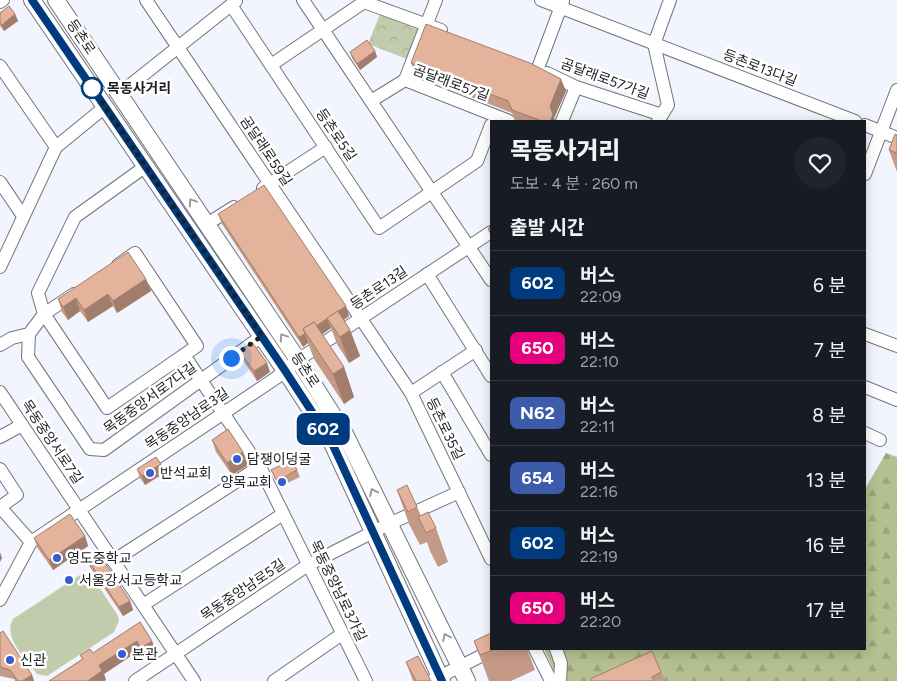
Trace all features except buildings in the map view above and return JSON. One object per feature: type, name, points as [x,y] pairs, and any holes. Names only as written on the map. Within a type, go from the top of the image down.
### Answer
[{"type":"main road","name":"등촌로","points":[[32,0],[262,336],[331,441],[437,680]]},
{"type":"main road","name":"등촌로","points":[[56,0],[298,360],[345,434],[467,681]]},
{"type":"street","name":"곰달래로59길","points":[[146,0],[360,318]]},
{"type":"street","points":[[303,0],[490,278]]},
{"type":"street","points":[[405,80],[436,0]]},
{"type":"street","name":"등촌로13다길","points":[[541,0],[562,3],[654,44],[852,120]]},
{"type":"street","points":[[660,118],[668,105],[654,44],[670,0]]},
{"type":"street","points":[[271,65],[324,31],[364,2],[452,34]]},
{"type":"street","name":"등촌로5길","points":[[119,94],[234,3],[271,65],[379,228],[433,192]]},
{"type":"street","name":"곰달래로57가길","points":[[562,3],[533,67],[576,87],[660,118]]},
{"type":"street","points":[[0,66],[56,148]]},
{"type":"street","name":"곰달래로57길","points":[[371,101],[405,80],[491,120]]},
{"type":"street","points":[[562,120],[576,87]]},
{"type":"street","points":[[866,171],[897,90]]},
{"type":"street","points":[[0,267],[5,242],[23,216],[56,148],[105,107]]},
{"type":"street","points":[[866,125],[897,138]]},
{"type":"street","points":[[433,192],[477,161],[490,128]]},
{"type":"street","points":[[207,224],[326,147]]},
{"type":"street","points":[[110,270],[135,253],[197,346],[107,408],[44,314],[38,293],[75,217],[146,166]]},
{"type":"street","points":[[0,182],[23,216]]},
{"type":"street","name":"등촌로13길","points":[[284,369],[490,233]]},
{"type":"street","points":[[427,274],[490,374]]},
{"type":"street","points":[[0,345],[12,338],[28,334],[44,314],[85,286]]},
{"type":"street","name":"등촌로35길","points":[[360,318],[410,393],[490,557]]},
{"type":"street","name":"목동중앙서로7다길","points":[[28,334],[28,357],[90,449],[104,450],[262,336]]},
{"type":"street","points":[[866,334],[897,346]]},
{"type":"street","points":[[410,393],[476,350]]},
{"type":"street","name":"목동중앙남로3가길","points":[[184,355],[224,412],[259,467],[366,681]]},
{"type":"street","name":"목동중앙남로3길","points":[[0,600],[31,542],[276,378],[284,369]]},
{"type":"street","points":[[442,372],[490,453]]},
{"type":"street","points":[[866,387],[897,400]]},
{"type":"street","name":"목동중앙서로7길","points":[[0,392],[194,681]]},
{"type":"street","points":[[0,438],[22,425]]},
{"type":"street","points":[[866,433],[880,440]]},
{"type":"street","points":[[113,561],[259,467]]},
{"type":"street","points":[[0,469],[16,495],[0,507],[31,542]]},
{"type":"street","points":[[373,532],[459,492]]},
{"type":"street","points":[[143,605],[283,514]]},
{"type":"street","name":"목동중앙남로5길","points":[[135,681],[308,565],[373,532]]},
{"type":"street","points":[[274,681],[342,634]]},
{"type":"street","name":"등촌로","points":[[437,680],[460,665],[493,650]]},
{"type":"street","points":[[536,650],[551,681]]},
{"type":"street","points":[[556,650],[561,663],[560,681]]},
{"type":"green space","points":[[380,14],[419,30],[407,59],[368,44]]},
{"type":"green space","points":[[886,453],[897,457],[897,681],[559,681],[544,650],[866,650],[866,487]]},
{"type":"green space","points":[[83,573],[92,576],[118,616],[119,621],[114,632],[47,676],[37,674],[13,641],[10,626],[13,619]]},
{"type":"bus line","name":"602","points":[[32,0],[284,369],[331,441],[442,681]]},
{"type":"place","name":"목동사거리","points":[[92,88]]},
{"type":"place","name":"담쟁이덩굴","points":[[237,459]]},
{"type":"place","name":"반석교회","points":[[150,473]]},
{"type":"place","name":"양목교회","points":[[282,482]]},
{"type":"place","name":"영도중학교","points":[[57,558]]},
{"type":"place","name":"서울강서고등학교","points":[[69,580]]},
{"type":"place","name":"본관","points":[[122,654]]},
{"type":"place","name":"신관","points":[[10,660]]},
{"type":"route","points":[[92,88],[262,336],[231,358]]}]
